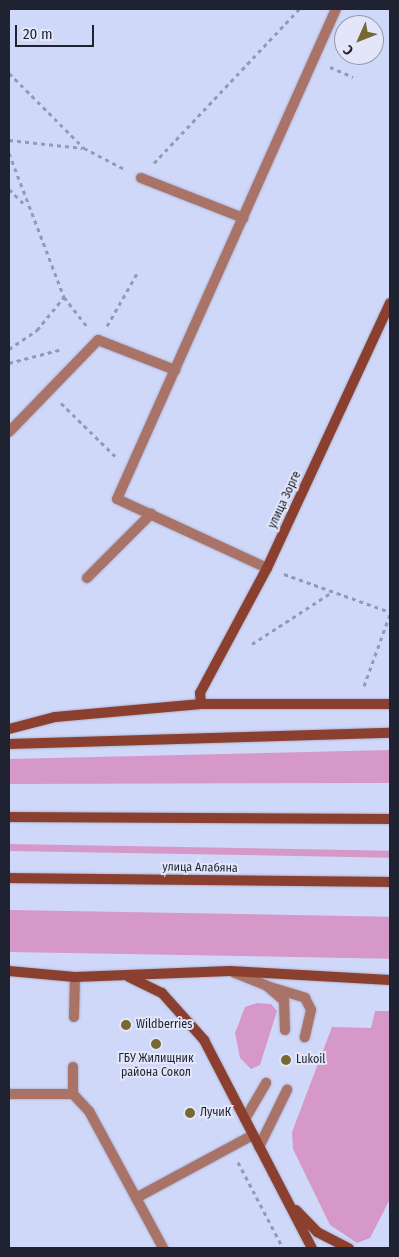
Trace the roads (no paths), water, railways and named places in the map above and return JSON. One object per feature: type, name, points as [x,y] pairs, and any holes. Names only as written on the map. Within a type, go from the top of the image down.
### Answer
[{"type":"main road","name":"улица Зорге","points":[[201,704],[200,693],[267,568],[390,303]]},
{"type":"main road","points":[[9,729],[55,717],[201,704],[390,704]]},
{"type":"main road","points":[[9,744],[390,733]]},
{"type":"main road","points":[[9,817],[390,819]]},
{"type":"main road","name":"улица Алабяна","points":[[9,878],[390,882]]},
{"type":"main road","points":[[9,971],[75,977],[230,971],[390,980]]},
{"type":"main road","points":[[128,976],[162,993],[184,1014],[204,1040],[312,1248]]},
{"type":"main road","points":[[290,1204],[317,1232],[349,1248]]},
{"type":"lane","points":[[267,568],[117,499],[336,9]]},
{"type":"lane","points":[[141,178],[243,218]]},
{"type":"lane","points":[[9,432],[98,340],[175,370]]},
{"type":"lane","points":[[86,578],[151,514]]},
{"type":"lane","points":[[230,971],[267,986],[305,998],[311,1010],[306,1037]]},
{"type":"lane","points":[[74,1017],[75,977]]},
{"type":"lane","points":[[267,986],[284,1001],[285,1030]]},
{"type":"lane","points":[[73,1067],[73,1094],[89,1111],[163,1248]]},
{"type":"lane","points":[[245,1119],[266,1083]]},
{"type":"lane","points":[[259,1147],[287,1090]]},
{"type":"lane","points":[[9,1094],[73,1094]]},
{"type":"lane","points":[[136,1198],[253,1135]]},
{"type":"place","name":"Wildberries","points":[[126,1025]]},
{"type":"place","name":"ГБУ Жилищник района Сокол","points":[[156,1044]]},
{"type":"place","name":"Lukoil","points":[[286,1060]]},
{"type":"place","name":"ЛучиК","points":[[190,1113]]}]
